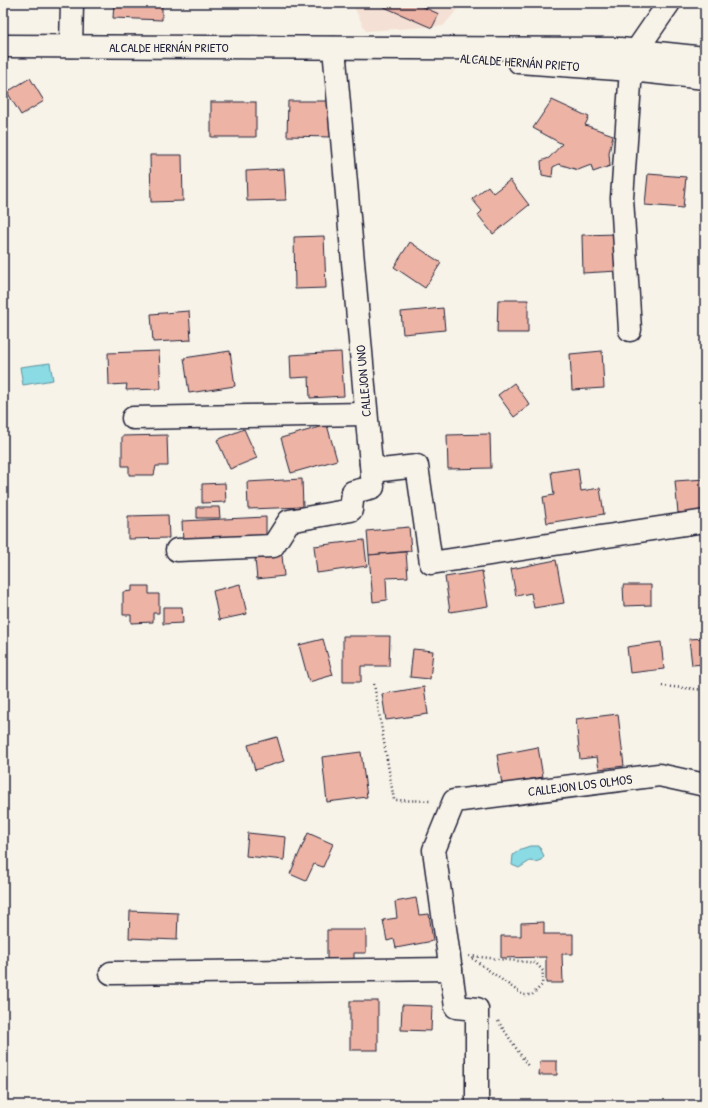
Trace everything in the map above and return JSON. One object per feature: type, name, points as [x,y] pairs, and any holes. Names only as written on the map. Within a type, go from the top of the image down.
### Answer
[{"type":"street","points":[[71,46],[72,3]]},
{"type":"street","points":[[630,330],[622,198],[634,60],[670,3]]},
{"type":"street","name":"ALCALDE HERNÁN PRIETO","points":[[3,46],[620,49],[634,60],[705,78]]},
{"type":"street","name":"CALLEJON UNO","points":[[177,550],[273,546],[289,521],[351,510],[353,492],[373,487],[334,48]]},
{"type":"street","name":"ALCALDE HERNÁN PRIETO","points":[[634,60],[705,58]]},
{"type":"street","points":[[133,418],[366,414]]},
{"type":"street","points":[[371,462],[382,470],[417,466],[431,563],[705,521]]},
{"type":"street","name":"CALLEJON LOS OLMOS","points":[[454,801],[659,775],[705,785]]},
{"type":"street","points":[[454,801],[434,850],[456,1007],[477,1009],[477,1105]]},
{"type":"street","points":[[111,973],[450,962]]},
{"type":"path","points":[[374,684],[394,800],[454,801]]},
{"type":"path","points":[[662,686],[705,690]]},
{"type":"path","points":[[450,962],[471,956],[536,963],[543,971],[542,985],[532,995],[523,995],[471,956]]},
{"type":"path","points":[[477,1009],[491,1012],[518,1049],[528,1066]]},
{"type":"shaded area","points":[[352,3],[463,3],[443,26],[366,31]]},
{"type":"water","points":[[50,363],[53,380],[23,385],[20,367]]},
{"type":"water","points":[[530,846],[539,846],[544,856],[541,860],[535,862],[530,861],[519,868],[512,865],[513,855],[521,849]]},
{"type":"building","points":[[114,3],[162,3],[162,20],[113,18]]},
{"type":"building","points":[[263,3],[263,5],[221,4]]},
{"type":"building","points":[[383,3],[414,3],[439,14],[432,28],[382,6]]},
{"type":"building","points":[[30,78],[44,101],[21,115],[7,92]]},
{"type":"building","points":[[552,100],[589,117],[585,125],[613,135],[609,153],[610,166],[593,172],[591,165],[578,170],[559,164],[553,167],[552,177],[542,175],[541,161],[549,158],[562,144],[533,128]]},
{"type":"building","points":[[288,101],[332,101],[331,137],[287,136]]},
{"type":"building","points":[[211,102],[256,102],[256,137],[211,137]]},
{"type":"building","points":[[150,155],[182,155],[183,201],[151,202]]},
{"type":"building","points":[[284,169],[286,200],[247,201],[246,171]]},
{"type":"building","points":[[648,174],[686,177],[683,208],[645,205]]},
{"type":"building","points":[[510,180],[529,205],[493,234],[478,215],[482,211],[472,199],[488,186],[493,193]]},
{"type":"building","points":[[617,234],[618,271],[583,273],[582,235]]},
{"type":"building","points":[[324,236],[326,288],[295,289],[294,237]]},
{"type":"building","points":[[410,242],[441,263],[425,288],[394,267]]},
{"type":"building","points":[[498,300],[528,300],[528,333],[497,333]]},
{"type":"building","points":[[443,308],[445,330],[403,334],[401,312]]},
{"type":"building","points":[[189,311],[191,340],[153,342],[151,314]]},
{"type":"building","points":[[159,351],[161,389],[126,390],[127,384],[109,385],[108,353]]},
{"type":"building","points":[[230,351],[235,386],[189,393],[184,358]]},
{"type":"building","points":[[602,351],[604,388],[572,390],[570,354]]},
{"type":"building","points":[[341,352],[344,396],[310,398],[309,377],[291,378],[290,355]]},
{"type":"building","points":[[514,383],[530,405],[514,417],[498,395]]},
{"type":"building","points":[[327,425],[337,460],[291,473],[281,438]]},
{"type":"building","points":[[244,429],[257,458],[230,469],[217,440]]},
{"type":"building","points":[[490,434],[491,468],[448,469],[447,435]]},
{"type":"building","points":[[167,435],[168,466],[156,466],[154,475],[129,475],[129,466],[122,466],[122,436]]},
{"type":"building","points":[[578,468],[581,491],[600,488],[604,514],[547,523],[543,497],[554,495],[551,472]]},
{"type":"building","points":[[302,479],[303,507],[248,509],[247,482]]},
{"type":"building","points":[[705,479],[705,511],[678,513],[675,481]]},
{"type":"building","points":[[225,483],[226,502],[202,503],[202,484]]},
{"type":"building","points":[[197,507],[219,507],[220,518],[197,518]]},
{"type":"building","points":[[168,515],[169,538],[128,539],[128,516]]},
{"type":"building","points":[[266,517],[266,538],[183,542],[182,521]]},
{"type":"building","points":[[409,527],[411,551],[369,555],[367,531]]},
{"type":"building","points":[[364,540],[367,566],[317,573],[314,546]]},
{"type":"building","points":[[406,552],[408,577],[386,578],[387,600],[373,602],[369,555]]},
{"type":"building","points":[[282,555],[284,576],[257,579],[255,559]]},
{"type":"building","points":[[556,560],[564,603],[534,608],[531,593],[516,596],[511,569]]},
{"type":"building","points":[[482,571],[488,606],[450,612],[445,577]]},
{"type":"building","points":[[240,584],[247,614],[219,620],[213,591]]},
{"type":"building","points":[[623,585],[651,585],[651,605],[624,606]]},
{"type":"building","points":[[132,586],[149,586],[149,594],[159,594],[159,613],[153,613],[153,622],[131,623],[131,615],[123,615],[123,592],[132,591]]},
{"type":"building","points":[[705,589],[705,604],[700,591]]},
{"type":"building","points":[[163,607],[182,607],[183,623],[163,624]]},
{"type":"building","points":[[343,636],[390,636],[389,666],[361,666],[361,682],[343,682]]},
{"type":"building","points":[[705,638],[705,664],[692,665],[689,639]]},
{"type":"building","points":[[323,639],[333,675],[309,682],[299,645]]},
{"type":"building","points":[[661,642],[664,669],[630,673],[627,647]]},
{"type":"building","points":[[413,649],[433,651],[430,679],[410,677]]},
{"type":"building","points":[[424,687],[428,714],[386,720],[382,694]]},
{"type":"building","points":[[618,714],[624,766],[599,769],[597,757],[580,759],[576,719]]},
{"type":"building","points":[[277,737],[284,761],[255,770],[248,745]]},
{"type":"building","points":[[538,747],[543,777],[502,784],[497,755]]},
{"type":"building","points":[[361,752],[367,797],[327,802],[322,757]]},
{"type":"building","points":[[248,833],[286,837],[284,860],[246,856]]},
{"type":"building","points":[[308,833],[333,844],[323,867],[314,864],[306,881],[290,874]]},
{"type":"building","points":[[416,898],[419,915],[429,914],[433,941],[396,948],[394,939],[387,941],[383,920],[397,918],[395,902]]},
{"type":"building","points":[[130,911],[178,913],[177,940],[129,938]]},
{"type":"building","points":[[544,922],[544,934],[573,934],[573,954],[562,954],[563,983],[546,983],[546,957],[501,958],[501,936],[521,936],[521,923]]},
{"type":"building","points":[[327,930],[366,930],[366,953],[354,953],[354,962],[327,962]]},
{"type":"building","points":[[350,1001],[378,1001],[378,1050],[350,1050]]},
{"type":"building","points":[[402,1005],[432,1006],[431,1031],[401,1030]]},
{"type":"building","points":[[540,1061],[557,1061],[557,1075],[539,1075]]}]
